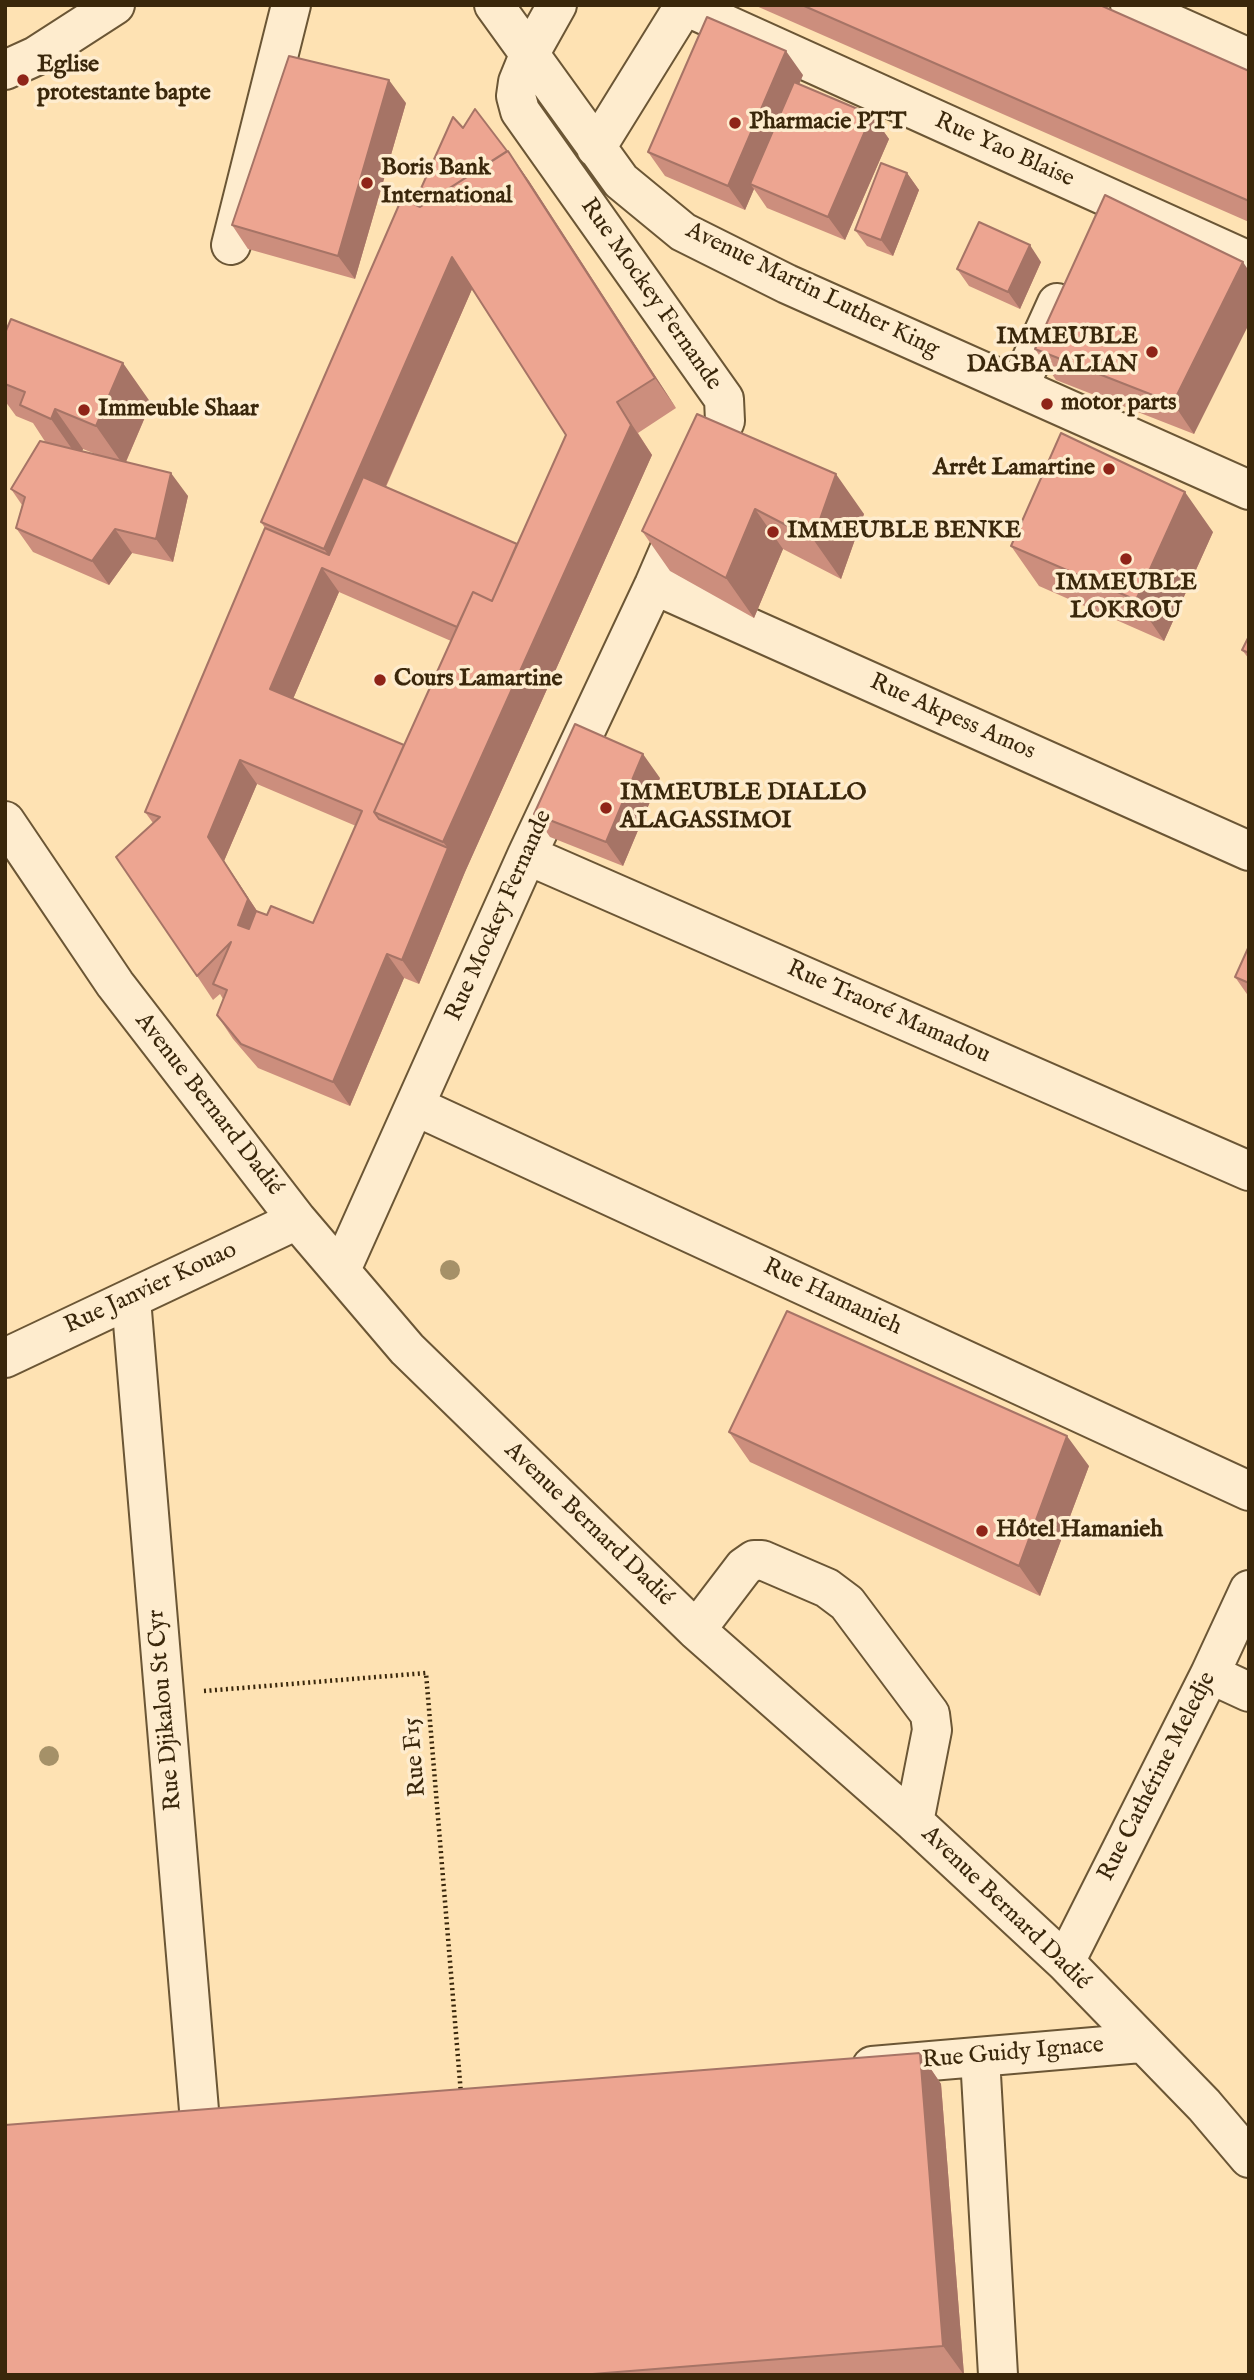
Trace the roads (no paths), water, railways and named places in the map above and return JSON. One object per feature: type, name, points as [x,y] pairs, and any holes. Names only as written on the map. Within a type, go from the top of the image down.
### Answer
[{"type":"street","points":[[5,70],[36,56],[115,5]]},
{"type":"street","points":[[231,245],[291,5]]},
{"type":"street","name":"Avenue Martin Luther King","points":[[494,5],[621,181],[683,232],[787,284],[1249,490]]},
{"type":"street","name":"Rue Mockey Fernande","points":[[341,1270],[527,855],[654,585],[725,421],[723,400],[520,111],[516,96],[518,82],[529,55],[557,5]]},
{"type":"street","points":[[1129,5],[1249,58]]},
{"type":"street","points":[[596,148],[684,6]]},
{"type":"street","name":"Rue Yao Blaise","points":[[684,6],[1099,209],[1249,261]]},
{"type":"street","points":[[1019,387],[1070,272]]},
{"type":"street","name":"Rue Akpess Amos","points":[[654,585],[1249,851]]},
{"type":"street","name":"Avenue Bernard Dadié","points":[[5,821],[115,984],[297,1220],[407,1349],[696,1630],[914,1822],[1065,1962],[1204,2105],[1249,2158]]},
{"type":"street","name":"Rue Traoré Mamadou","points":[[527,855],[1249,1171]]},
{"type":"street","name":"Rue Hamanieh","points":[[415,1106],[1249,1491]]},
{"type":"street","name":"Rue Janvier Kouao","points":[[5,1358],[297,1220]]},
{"type":"street","name":"Rue Djikalou St Cyr","points":[[131,1299],[200,2122]]},
{"type":"street","points":[[696,1630],[744,1567],[754,1560],[762,1560],[827,1588],[847,1603],[930,1714],[932,1730],[914,1822]]},
{"type":"street","name":"Rue Cathérine Meledje","points":[[1065,1962],[1210,1674],[1249,1590]]},
{"type":"street","points":[[1210,1674],[1249,1692]]},
{"type":"street","name":"Rue Guidy Ignace","points":[[844,2068],[1141,2043]]},
{"type":"street","points":[[980,2057],[998,2375]]},
{"type":"place","name":"Eglise protestante bapte","points":[[23,80]]},
{"type":"place","name":"Pharmacie PTT","points":[[735,123]]},
{"type":"place","name":"Boris Bank International","points":[[367,183]]},
{"type":"place","name":"IMMEUBLE DAGBA ALIAN","points":[[1152,352]]},
{"type":"place","name":"motor parts","points":[[1047,404]]},
{"type":"place","name":"Immeuble Shaar","points":[[84,410]]},
{"type":"place","name":"Arrêt Lamartine","points":[[1109,469]]},
{"type":"place","name":"IMMEUBLE BENKE","points":[[773,532]]},
{"type":"place","name":"IMMEUBLE LOKROU","points":[[1126,559]]},
{"type":"place","name":"Cours Lamartine","points":[[380,680]]},
{"type":"place","name":"IMMEUBLE DIALLO ALAGASSIMOI","points":[[606,808]]},
{"type":"place","name":"Hôtel Hamanieh","points":[[982,1531]]}]
